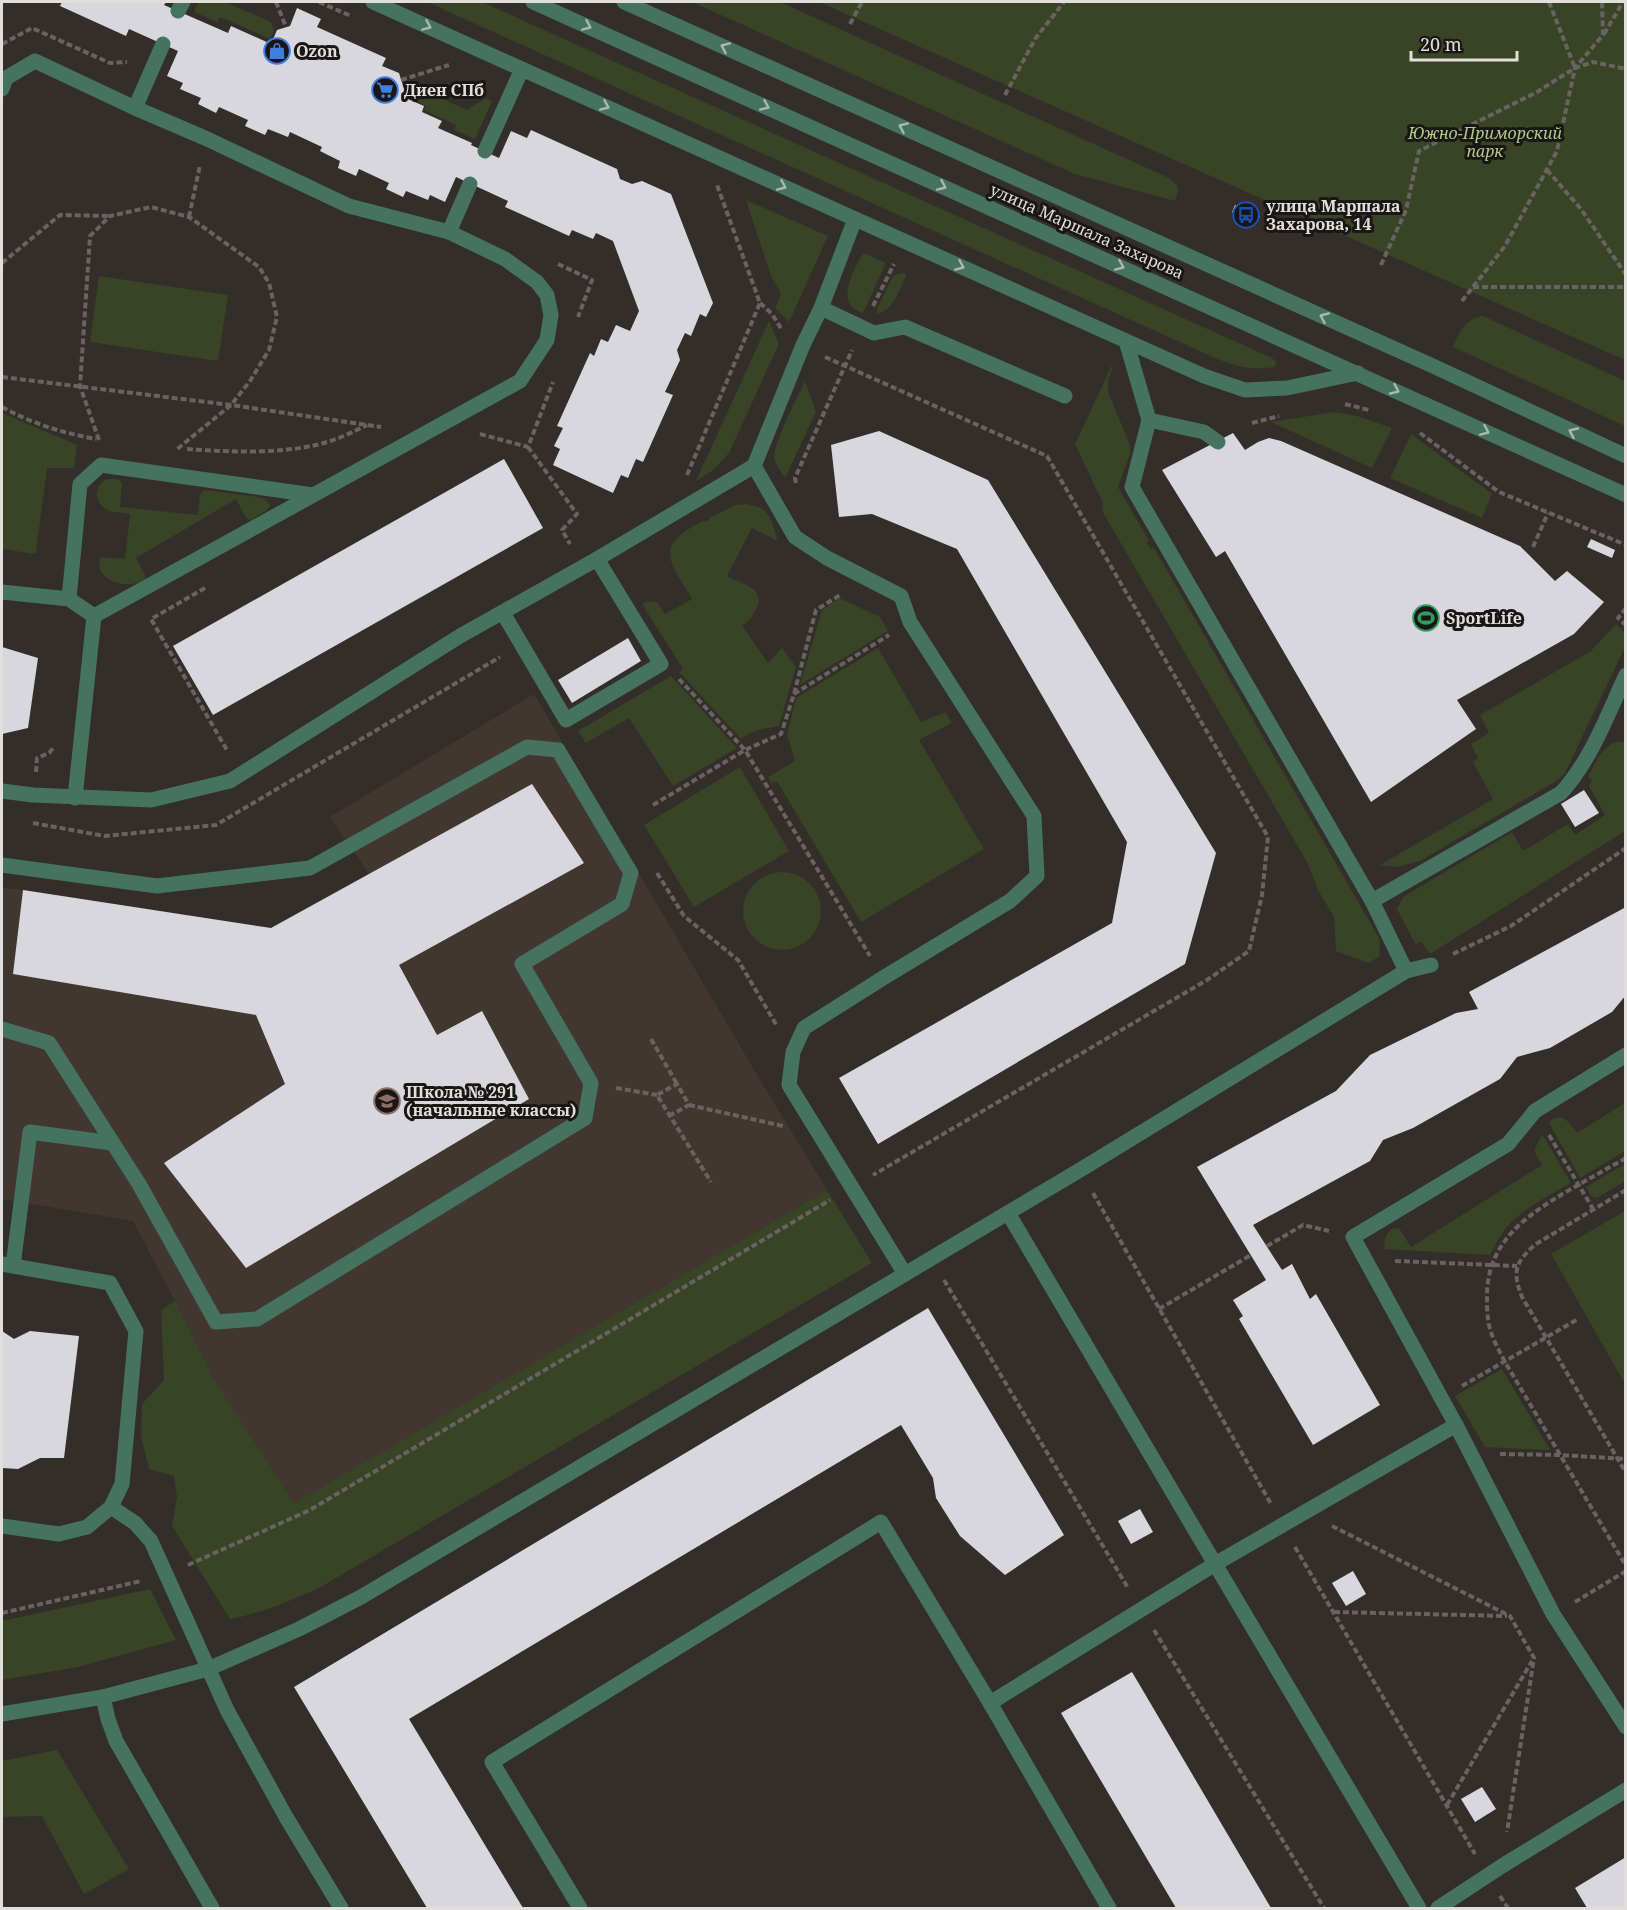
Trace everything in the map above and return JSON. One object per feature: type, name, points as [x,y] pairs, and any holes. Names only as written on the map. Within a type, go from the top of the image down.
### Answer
[{"type":"street","points":[[374,2],[1203,376],[1245,390],[1287,388],[1358,374]]},
{"type":"street","name":"улица Маршала Захарова","points":[[533,2],[1626,495]]},
{"type":"street","name":"улица Маршала Захарова","points":[[624,2],[1424,362],[1626,456]]},
{"type":"street","points":[[135,108],[163,44]]},
{"type":"street","points":[[2,89],[6,78],[35,61],[350,206],[449,232],[505,259],[537,282],[547,295],[551,315],[547,340],[520,381],[94,616]]},
{"type":"street","points":[[485,152],[522,69]]},
{"type":"street","points":[[449,232],[470,184]]},
{"type":"street","points":[[2,791],[75,798],[151,800],[230,781],[460,636],[597,560],[754,466],[821,308],[855,219]]},
{"type":"street","points":[[821,308],[874,333],[905,327],[1065,396]]},
{"type":"street","points":[[1126,341],[1149,420],[1132,487],[1372,901],[1406,971]]},
{"type":"street","points":[[1149,420],[1204,432],[1218,442]]},
{"type":"street","points":[[69,599],[80,484],[101,465],[314,495]]},
{"type":"street","points":[[754,466],[795,537],[827,558],[902,596],[910,622],[1034,816],[1037,876],[1010,901],[804,1028],[793,1052],[789,1085],[905,1274]]},
{"type":"street","points":[[503,613],[566,720],[661,664],[597,560]]},
{"type":"street","points":[[2,592],[69,599],[94,616]]},
{"type":"street","points":[[75,798],[94,616]]},
{"type":"street","points":[[1372,901],[1561,793],[1576,777],[1626,675]]},
{"type":"street","points":[[2,865],[157,886],[310,868],[527,747],[558,750],[631,873],[622,904],[522,964],[591,1083],[585,1118],[257,1319],[216,1322],[139,1184],[49,1043],[2,1029]]},
{"type":"street","points":[[2,1714],[103,1697],[208,1669],[299,1629],[361,1597],[1008,1213],[1406,971],[1431,965]]},
{"type":"street","points":[[1626,1055],[1535,1111],[1508,1144],[1353,1237],[1471,1453],[1553,1614],[1626,1727]]},
{"type":"street","points":[[2,1526],[59,1534],[87,1527],[111,1507],[122,1484],[136,1331],[110,1282],[7,1265],[30,1132],[112,1143]]},
{"type":"street","points":[[1008,1213],[1419,1908]]},
{"type":"street","points":[[990,1703],[1215,1564],[1456,1425]]},
{"type":"street","points":[[111,1507],[135,1523],[151,1541],[227,1710],[280,1807],[341,1908]]},
{"type":"street","points":[[580,1908],[492,1762],[881,1522],[1109,1908]]},
{"type":"street","points":[[103,1697],[116,1741],[212,1908]]},
{"type":"street","points":[[1438,1908],[1626,1790]]},
{"type":"path","points":[[276,2],[286,27]]},
{"type":"path","points":[[850,24],[861,2]]},
{"type":"path","points":[[1005,95],[1035,39],[1064,2]]},
{"type":"path","points":[[1549,2],[1575,68]]},
{"type":"path","points":[[1602,2],[1603,35]]},
{"type":"path","points":[[1462,301],[1505,246],[1547,170],[1557,151],[1575,68],[1603,35],[1623,2]]},
{"type":"path","points":[[2,44],[32,28],[110,63],[124,63],[130,60]]},
{"type":"path","points":[[1381,265],[1406,210],[1419,151],[1538,92],[1575,68],[1593,62],[1626,69]]},
{"type":"path","points":[[401,80],[455,63]]},
{"type":"path","points":[[189,217],[205,138]]},
{"type":"path","points":[[1547,170],[1581,209],[1626,275]]},
{"type":"path","points":[[715,181],[760,303],[772,314],[784,333]]},
{"type":"path","points":[[2,263],[60,215],[110,216],[151,207],[189,217],[259,267],[269,283],[277,317],[269,350],[250,381],[231,405],[166,456],[158,473]]},
{"type":"path","points":[[104,465],[103,450],[80,386],[90,236],[110,216]]},
{"type":"path","points":[[798,488],[795,478],[862,327],[895,261]]},
{"type":"path","points":[[1472,287],[1626,287]]},
{"type":"path","points":[[683,484],[760,303]]},
{"type":"path","points":[[2,1613],[167,1574],[310,1510],[851,1187],[1207,980],[1249,951],[1262,895],[1268,837],[1047,456],[817,354]]},
{"type":"path","points":[[2,376],[231,405],[425,434]]},
{"type":"path","points":[[1336,403],[1375,412]]},
{"type":"path","points":[[2,407],[69,435],[109,441]]},
{"type":"path","points":[[1252,423],[1284,415]]},
{"type":"path","points":[[169,447],[222,451],[315,446],[368,425]]},
{"type":"path","points":[[1414,428],[1499,492],[1626,545]]},
{"type":"path","points":[[528,447],[578,514],[562,530],[573,549]]},
{"type":"path","points":[[1533,547],[1548,513]]},
{"type":"path","points":[[653,805],[745,750],[781,734],[816,610],[839,594],[850,598]]},
{"type":"path","points":[[1626,608],[1618,618],[1626,625]]},
{"type":"path","points":[[794,694],[910,622]]},
{"type":"path","points":[[661,664],[675,674],[745,750],[883,978]]},
{"type":"path","points":[[33,795],[37,758],[49,753],[57,745]]},
{"type":"path","points":[[221,756],[238,746]]},
{"type":"path","points":[[1431,965],[1511,926],[1626,848]]},
{"type":"path","points":[[654,868],[684,916],[738,960],[793,1052]]},
{"type":"path","points":[[651,1039],[689,1105]]},
{"type":"path","points":[[591,1083],[657,1095],[677,1084]]},
{"type":"path","points":[[657,1095],[711,1182]]},
{"type":"path","points":[[669,1116],[689,1105],[819,1134]]},
{"type":"path","points":[[1535,1111],[1593,1209]]},
{"type":"path","points":[[1626,1158],[1545,1204],[1519,1225],[1505,1239],[1491,1265],[1487,1288],[1487,1308],[1491,1332],[1504,1362],[1626,1566]]},
{"type":"path","points":[[1626,1190],[1536,1244],[1525,1253],[1517,1266],[1516,1281],[1522,1297],[1626,1473]]},
{"type":"path","points":[[1267,1246],[1303,1225],[1353,1237]]},
{"type":"path","points":[[1159,1309],[1251,1255]]},
{"type":"path","points":[[931,1258],[1141,1610],[1324,1908]]},
{"type":"path","points":[[1365,1260],[1517,1266]]},
{"type":"path","points":[[1440,1399],[1578,1319]]},
{"type":"path","points":[[1471,1453],[1626,1459]]},
{"type":"path","points":[[1304,1512],[1510,1616],[1534,1658],[1502,1866]]},
{"type":"path","points":[[1566,1606],[1626,1571]]},
{"type":"path","points":[[1334,1612],[1510,1616]]},
{"type":"path","points":[[1447,1805],[1534,1658]]},
{"type":"shaded area","name":"Школа № 291 (начальные классы)","points":[[534,694],[827,1190],[293,1505],[214,1379],[133,1221],[2,1199],[2,888],[272,928],[369,874],[330,817]]},
{"type":"green space","points":[[199,2],[225,2],[271,22],[274,30],[270,39],[220,17],[217,22],[194,12]]},
{"type":"green space","points":[[427,2],[482,2],[1272,358],[1277,363],[1274,367],[1251,368],[1215,358]]},
{"type":"green space","points":[[692,2],[780,2],[1169,178],[1177,185],[1178,192],[1175,201],[1075,174]]},
{"type":"green space","name":"Южно-Приморский парк","points":[[819,2],[1625,2],[1625,360]]},
{"type":"green space","points":[[418,88],[467,110],[486,98],[492,101],[475,139],[454,130],[456,125],[424,110],[426,106],[404,96],[407,91]]},
{"type":"green space","points":[[746,200],[828,236],[789,322],[775,308],[781,294],[771,276]]},
{"type":"green space","points":[[863,253],[886,263],[863,313],[854,308],[847,294],[851,277]]},
{"type":"green space","points":[[907,274],[896,298],[888,308],[877,314],[893,276]]},
{"type":"green space","points":[[99,276],[228,295],[218,361],[90,342]]},
{"type":"green space","points":[[1483,316],[1625,381],[1625,426],[1453,347],[1467,323]]},
{"type":"green space","points":[[769,321],[779,344],[729,453],[713,470],[696,481]]},
{"type":"green space","points":[[1112,365],[1108,392],[1130,445],[1130,454],[1118,487],[1149,541],[1147,543],[1151,549],[1154,548],[1379,938],[1379,957],[1368,963],[1336,951],[1334,917],[1318,890],[1307,862],[1102,511],[1103,503],[1075,444]]},
{"type":"green space","points":[[805,381],[816,412],[785,478],[776,463],[775,450]]},
{"type":"green space","points":[[1334,412],[1357,416],[1392,428],[1372,468],[1271,422]]},
{"type":"green space","points":[[2,413],[77,445],[74,468],[47,468],[35,554],[2,549]]},
{"type":"green space","points":[[1411,434],[1492,494],[1482,518],[1390,478]]},
{"type":"green space","points":[[107,479],[118,479],[122,483],[120,507],[198,515],[200,495],[204,490],[259,497],[265,499],[270,505],[267,510],[251,520],[246,518],[236,499],[136,558],[146,577],[135,583],[120,584],[107,578],[99,567],[100,557],[125,559],[130,514],[109,511],[99,502],[98,489]]},
{"type":"green space","points":[[745,504],[760,508],[769,515],[778,541],[752,528],[727,576],[751,587],[758,595],[759,601],[754,613],[742,626],[768,663],[782,648],[796,667],[779,726],[755,731],[741,739],[679,672],[683,669],[642,604],[648,601],[657,602],[665,614],[692,599],[671,562],[671,546],[682,534],[704,520],[706,522],[710,520],[709,518],[736,505]]},
{"type":"green space","points":[[839,598],[880,617],[888,631],[800,685],[822,610]]},
{"type":"green space","points":[[1616,624],[1625,633],[1625,647],[1565,773],[1558,780],[1420,861],[1397,867],[1380,865],[1493,799],[1473,762],[1478,758],[1471,744],[1489,733],[1480,715],[1591,651]]},
{"type":"green space","points":[[878,648],[921,722],[945,712],[952,723],[919,740],[984,849],[861,922],[777,781],[771,783],[768,777],[795,761],[787,734],[796,698]]},
{"type":"green space","points":[[671,676],[737,748],[673,786],[629,718],[586,743],[578,731]]},
{"type":"green space","points":[[1615,742],[1625,742],[1625,831],[1430,954],[1421,941],[1416,945],[1397,909],[1403,897],[1512,832],[1523,851],[1568,824],[1575,835],[1605,815],[1589,786],[1592,779],[1588,777],[1602,752]]},
{"type":"green space","points":[[740,767],[789,851],[694,907],[644,825]]},
{"type":"green space","points":[[782,872],[797,875],[809,884],[818,896],[821,911],[818,926],[809,938],[797,947],[782,950],[767,947],[755,938],[746,926],[743,911],[746,896],[755,884],[767,875]]},
{"type":"green space","points":[[1625,1103],[1625,1151],[1580,1178],[1549,1123],[1556,1118],[1563,1118],[1577,1133]]},
{"type":"green space","points":[[1542,1134],[1571,1183],[1533,1205],[1515,1219],[1500,1236],[1490,1255],[1384,1249],[1385,1237],[1391,1229],[1399,1228],[1411,1247],[1542,1165],[1534,1151]]},
{"type":"green space","points":[[1625,1164],[1625,1181],[1597,1198],[1591,1196],[1586,1187]]},
{"type":"green space","points":[[827,1190],[872,1263],[319,1588],[265,1610],[230,1619],[172,1526],[177,1497],[174,1476],[149,1469],[141,1436],[142,1404],[164,1380],[161,1310],[175,1301],[214,1379],[294,1504]]},
{"type":"green space","points":[[1625,1211],[1625,1384],[1551,1254]]},
{"type":"green space","points":[[1502,1369],[1550,1450],[1485,1447],[1455,1396]]},
{"type":"green space","points":[[150,1589],[176,1640],[78,1667],[2,1680],[2,1621]]},
{"type":"green space","points":[[57,1750],[129,1869],[84,1894],[42,1816],[2,1817],[2,1761]]},
{"type":"building","points":[[62,2],[166,2],[164,5],[228,33],[231,26],[271,44],[277,30],[290,26],[297,8],[321,19],[317,27],[386,58],[382,66],[399,73],[405,92],[403,97],[424,106],[422,112],[442,121],[438,128],[472,143],[471,145],[499,158],[511,131],[527,138],[531,130],[617,169],[620,179],[632,184],[642,181],[671,194],[713,303],[706,317],[700,314],[691,336],[685,333],[677,350],[680,360],[665,392],[673,395],[643,462],[636,459],[628,478],[621,475],[613,493],[553,465],[560,449],[554,446],[563,428],[557,426],[590,353],[594,356],[601,339],[608,342],[616,325],[630,331],[639,311],[613,241],[596,233],[593,239],[572,230],[569,236],[505,207],[508,201],[456,177],[445,202],[430,195],[428,200],[406,191],[403,197],[386,189],[389,183],[359,169],[356,176],[338,168],[340,161],[320,151],[322,147],[290,132],[288,137],[268,129],[265,135],[245,126],[248,120],[219,107],[216,113],[198,104],[201,98],[180,89],[183,83],[167,76],[178,51],[129,29],[126,36],[60,6]]},
{"type":"building","points":[[1235,205],[1260,216],[1256,224],[1232,212]]},
{"type":"building","points":[[879,431],[988,480],[1216,853],[1185,964],[878,1144],[839,1078],[1112,923],[1127,842],[957,549],[872,514],[839,517],[831,445]]},
{"type":"building","name":"SportLife","points":[[1233,433],[1245,450],[1269,438],[1281,441],[1520,546],[1555,581],[1567,571],[1604,602],[1574,634],[1457,700],[1476,729],[1371,802],[1225,551],[1216,557],[1162,470]]},
{"type":"building","points":[[504,459],[543,528],[213,715],[173,646]]},
{"type":"building","points":[[1591,539],[1615,550],[1612,558],[1587,547]]},
{"type":"building","points":[[628,638],[641,661],[572,703],[558,680]]},
{"type":"building","points":[[2,647],[38,658],[28,728],[2,734]]},
{"type":"building","points":[[532,784],[584,863],[399,965],[437,1035],[482,1011],[529,1099],[246,1268],[164,1163],[285,1084],[256,1015],[13,974],[23,890],[271,928]]},
{"type":"building","points":[[1584,790],[1599,813],[1575,827],[1561,804]]},
{"type":"building","points":[[1626,907],[1626,995],[1612,1012],[1550,1048],[1517,1057],[1500,1079],[1413,1128],[1383,1140],[1370,1161],[1253,1225],[1282,1270],[1292,1264],[1310,1299],[1316,1294],[1380,1405],[1313,1445],[1239,1319],[1243,1316],[1233,1300],[1266,1280],[1197,1167],[1336,1091],[1370,1055],[1456,1013],[1478,1009],[1469,992]]},
{"type":"building","points":[[928,1308],[1064,1535],[1005,1575],[960,1536],[936,1498],[933,1478],[901,1425],[409,1719],[523,1908],[427,1908],[294,1687]]},
{"type":"building","points":[[2,1331],[14,1339],[30,1331],[79,1336],[64,1458],[40,1458],[18,1469],[2,1468]]},
{"type":"building","points":[[1140,1509],[1153,1532],[1131,1544],[1118,1521]]},
{"type":"building","points":[[1353,1571],[1366,1594],[1346,1606],[1332,1583]]},
{"type":"building","points":[[1132,1672],[1271,1908],[1176,1908],[1061,1713]]},
{"type":"building","points":[[1482,1787],[1496,1809],[1475,1822],[1461,1799]]},
{"type":"building","points":[[1626,1857],[1626,1908],[1587,1908],[1575,1888]]},
{"type":"place","name":"Ozon","points":[[277,51]]},
{"type":"place","name":"Диен СПб","points":[[385,90]]},
{"type":"place","name":"улица Маршала Захарова, 14","points":[[1246,215]]},
{"type":"place","name":"SportLife","points":[[1426,618]]},
{"type":"place","name":"Школа № 291 (начальные классы)","points":[[387,1101]]}]
